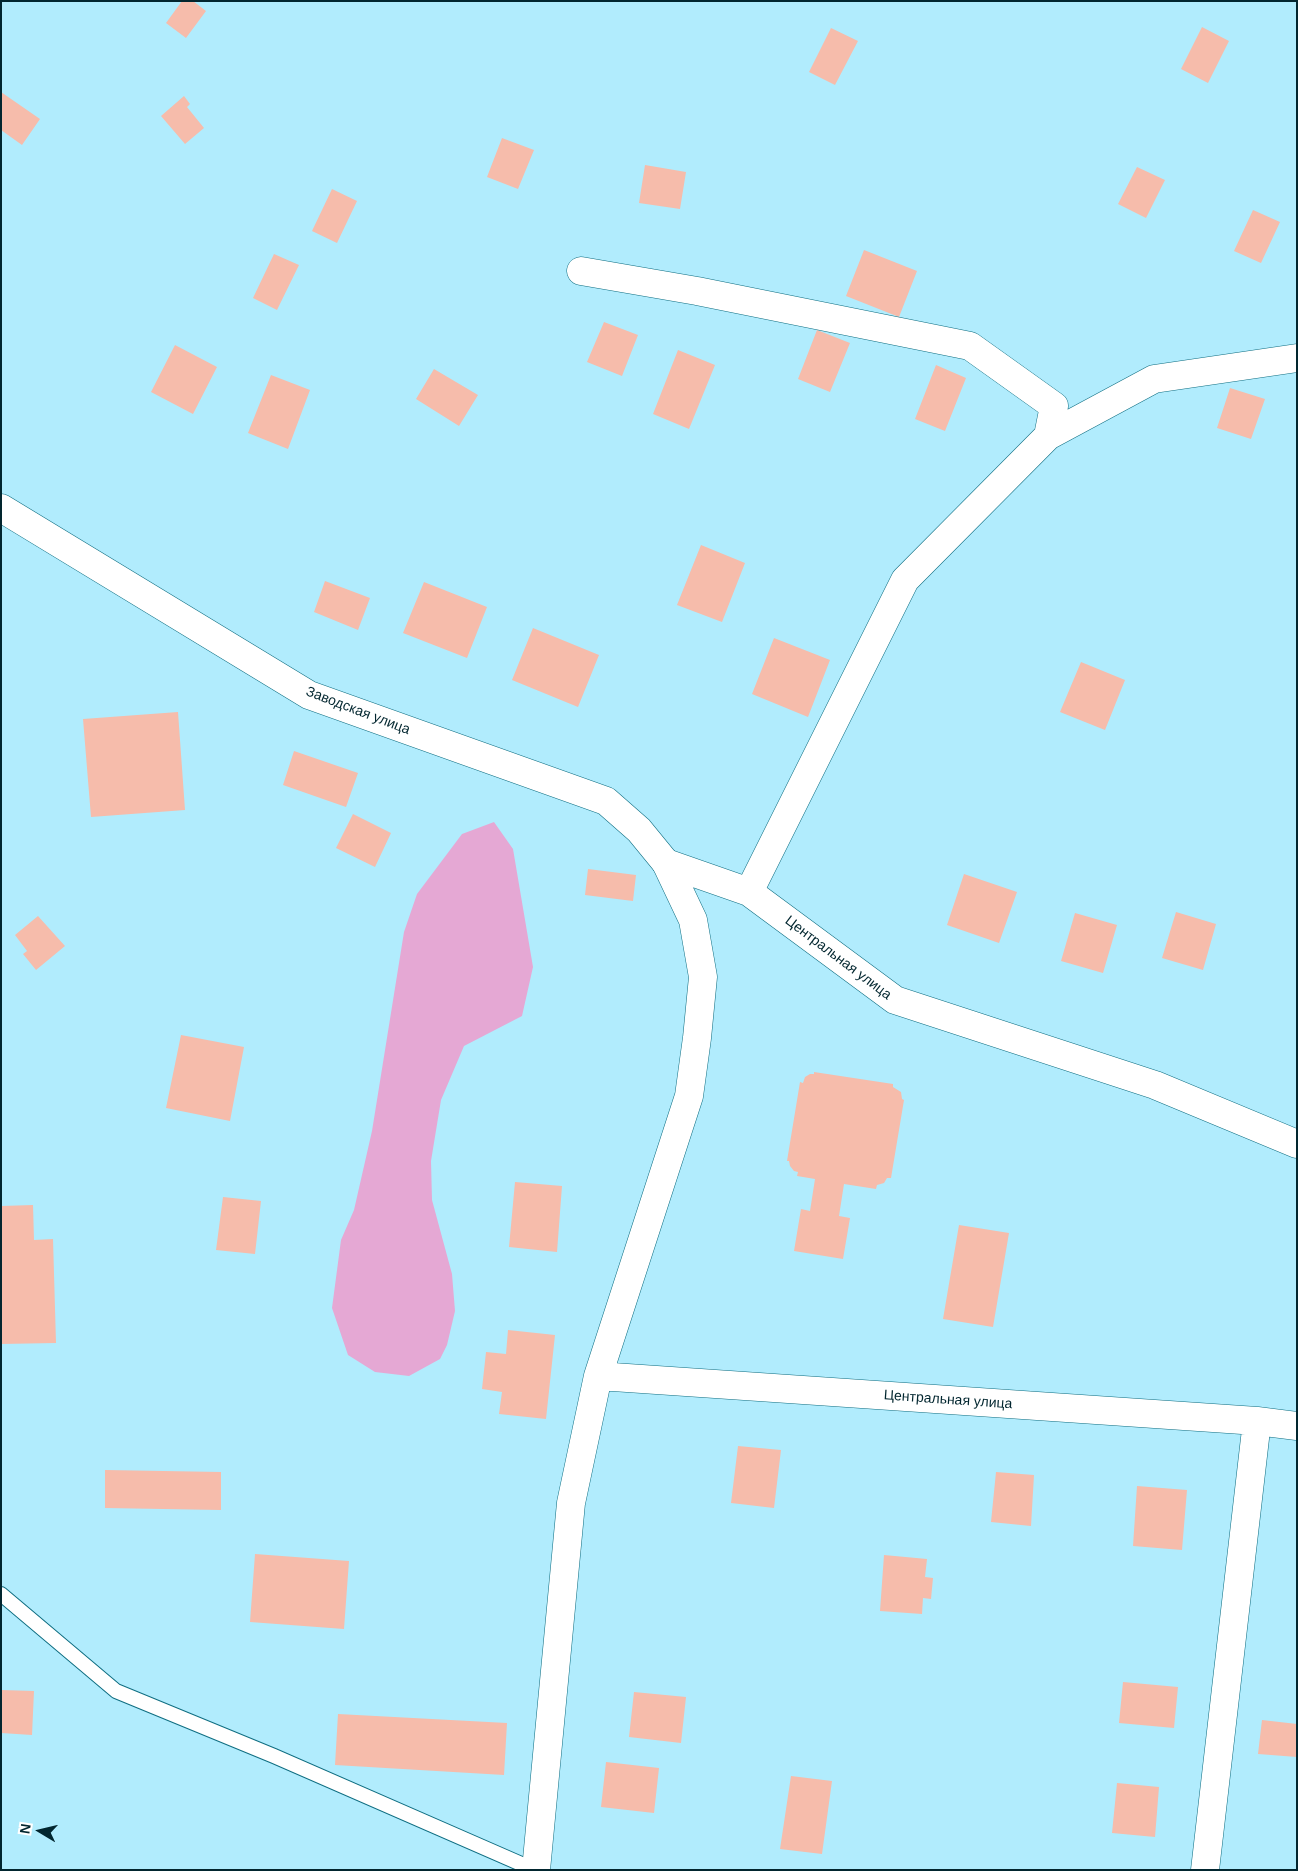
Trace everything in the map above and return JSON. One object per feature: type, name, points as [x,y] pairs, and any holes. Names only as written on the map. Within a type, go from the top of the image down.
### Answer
[{"type":"street","points":[[581,271],[698,292],[970,346],[1054,406],[1048,436]]},
{"type":"street","points":[[749,892],[905,580],[1048,436],[1154,379],[1297,358]]},
{"type":"street","name":"Заводская улица","points":[[1,508],[309,695],[606,801],[640,830],[666,863],[693,920],[702,977],[697,1038],[688,1096],[598,1376],[571,1503],[535,1870]]},
{"type":"street","name":"Центральная улица","points":[[666,863],[749,892],[895,1000],[1155,1085],[1297,1144]]},
{"type":"street","name":"Центральная улица","points":[[598,1376],[1257,1421],[1297,1426]]},
{"type":"street","points":[[1205,1870],[1257,1421]]},
{"type":"lane","points":[[1,1594],[116,1691],[274,1756],[535,1870]]},
{"type":"shaded area","points":[[494,822],[513,849],[533,967],[522,1016],[464,1046],[441,1100],[431,1161],[432,1200],[452,1274],[455,1311],[447,1345],[440,1359],[409,1376],[375,1372],[348,1355],[332,1308],[341,1240],[354,1210],[372,1131],[404,932],[417,894],[462,834]]},
{"type":"building","points":[[182,1],[193,1],[206,11],[186,38],[166,23]]},
{"type":"building","points":[[1202,27],[1229,41],[1208,83],[1181,69]]},
{"type":"building","points":[[831,28],[858,41],[835,85],[809,72]]},
{"type":"building","points":[[1,92],[40,119],[22,145],[1,130]]},
{"type":"building","points":[[184,96],[190,104],[187,107],[204,128],[185,144],[161,116]]},
{"type":"building","points":[[502,138],[534,150],[518,189],[487,177]]},
{"type":"building","points":[[645,165],[686,172],[680,209],[639,203]]},
{"type":"building","points":[[1137,167],[1165,180],[1146,218],[1118,204]]},
{"type":"building","points":[[332,189],[357,201],[337,243],[312,231]]},
{"type":"building","points":[[1253,210],[1280,222],[1261,263],[1234,251]]},
{"type":"building","points":[[864,250],[917,271],[899,317],[846,296]]},
{"type":"building","points":[[274,254],[299,265],[277,310],[253,298]]},
{"type":"building","points":[[604,322],[638,335],[622,376],[587,362]]},
{"type":"building","points":[[817,330],[850,343],[830,392],[798,379]]},
{"type":"building","points":[[175,345],[217,367],[193,414],[151,392]]},
{"type":"building","points":[[678,350],[715,365],[689,429],[653,414]]},
{"type":"building","points":[[936,365],[966,378],[945,431],[915,419]]},
{"type":"building","points":[[434,369],[478,395],[459,426],[416,399]]},
{"type":"building","points":[[271,375],[310,390],[288,449],[248,433]]},
{"type":"building","points":[[1230,388],[1265,399],[1251,439],[1217,428]]},
{"type":"building","points":[[701,545],[745,563],[722,622],[677,605]]},
{"type":"building","points":[[325,581],[370,598],[358,630],[314,612]]},
{"type":"building","points":[[424,582],[487,607],[467,658],[403,633]]},
{"type":"building","points":[[533,628],[599,655],[578,707],[512,680]]},
{"type":"building","points":[[774,638],[830,660],[808,717],[752,694]]},
{"type":"building","points":[[1081,662],[1125,680],[1105,730],[1060,712]]},
{"type":"building","points":[[178,712],[185,810],[91,817],[83,719]]},
{"type":"building","points":[[294,751],[358,773],[346,807],[283,785]]},
{"type":"building","points":[[353,814],[391,833],[375,867],[336,848]]},
{"type":"building","points":[[588,869],[636,875],[633,901],[585,895]]},
{"type":"building","points":[[964,874],[1017,892],[999,943],[947,925]]},
{"type":"building","points":[[1176,912],[1216,924],[1203,970],[1162,958]]},
{"type":"building","points":[[1075,913],[1117,925],[1103,973],[1061,961]]},
{"type":"building","points":[[38,916],[65,946],[36,970],[23,954],[27,951],[15,935]]},
{"type":"building","points":[[181,1035],[244,1047],[230,1121],[166,1108]]},
{"type":"building","points":[[814,1072],[893,1084],[893,1087],[901,1092],[902,1099],[904,1100],[891,1178],[887,1178],[884,1183],[877,1185],[876,1189],[844,1184],[839,1216],[850,1218],[843,1259],[794,1251],[801,1209],[810,1211],[815,1179],[797,1176],[798,1172],[794,1171],[789,1161],[787,1161],[800,1082],[803,1083],[805,1077],[814,1074]]},
{"type":"building","points":[[515,1182],[562,1186],[557,1252],[509,1247]]},
{"type":"building","points":[[223,1197],[261,1201],[255,1254],[216,1250]]},
{"type":"building","points":[[33,1205],[34,1240],[53,1239],[56,1343],[1,1344],[1,1206]]},
{"type":"building","points":[[959,1225],[1009,1233],[993,1327],[943,1319]]},
{"type":"building","points":[[508,1330],[555,1335],[546,1419],[499,1414],[502,1392],[482,1389],[486,1352],[506,1354]]},
{"type":"building","points":[[738,1446],[781,1450],[774,1508],[731,1503]]},
{"type":"building","points":[[105,1470],[221,1472],[221,1510],[105,1508]]},
{"type":"building","points":[[996,1472],[1034,1475],[1031,1526],[991,1522]]},
{"type":"building","points":[[1137,1486],[1187,1490],[1182,1550],[1133,1546]]},
{"type":"building","points":[[255,1554],[349,1561],[344,1629],[250,1622]]},
{"type":"building","points":[[884,1555],[927,1559],[925,1577],[933,1578],[931,1599],[923,1598],[922,1614],[880,1611]]},
{"type":"building","points":[[1123,1682],[1178,1687],[1174,1728],[1119,1723]]},
{"type":"building","points":[[1,1690],[34,1691],[32,1735],[1,1733]]},
{"type":"building","points":[[634,1692],[686,1697],[681,1743],[629,1737]]},
{"type":"building","points":[[338,1714],[507,1723],[504,1775],[335,1765]]},
{"type":"building","points":[[1262,1720],[1297,1724],[1297,1757],[1258,1754]]},
{"type":"building","points":[[606,1762],[659,1768],[654,1813],[601,1807]]},
{"type":"building","points":[[791,1776],[832,1781],[822,1854],[780,1849]]},
{"type":"building","points":[[1117,1783],[1159,1787],[1155,1837],[1112,1833]]}]
